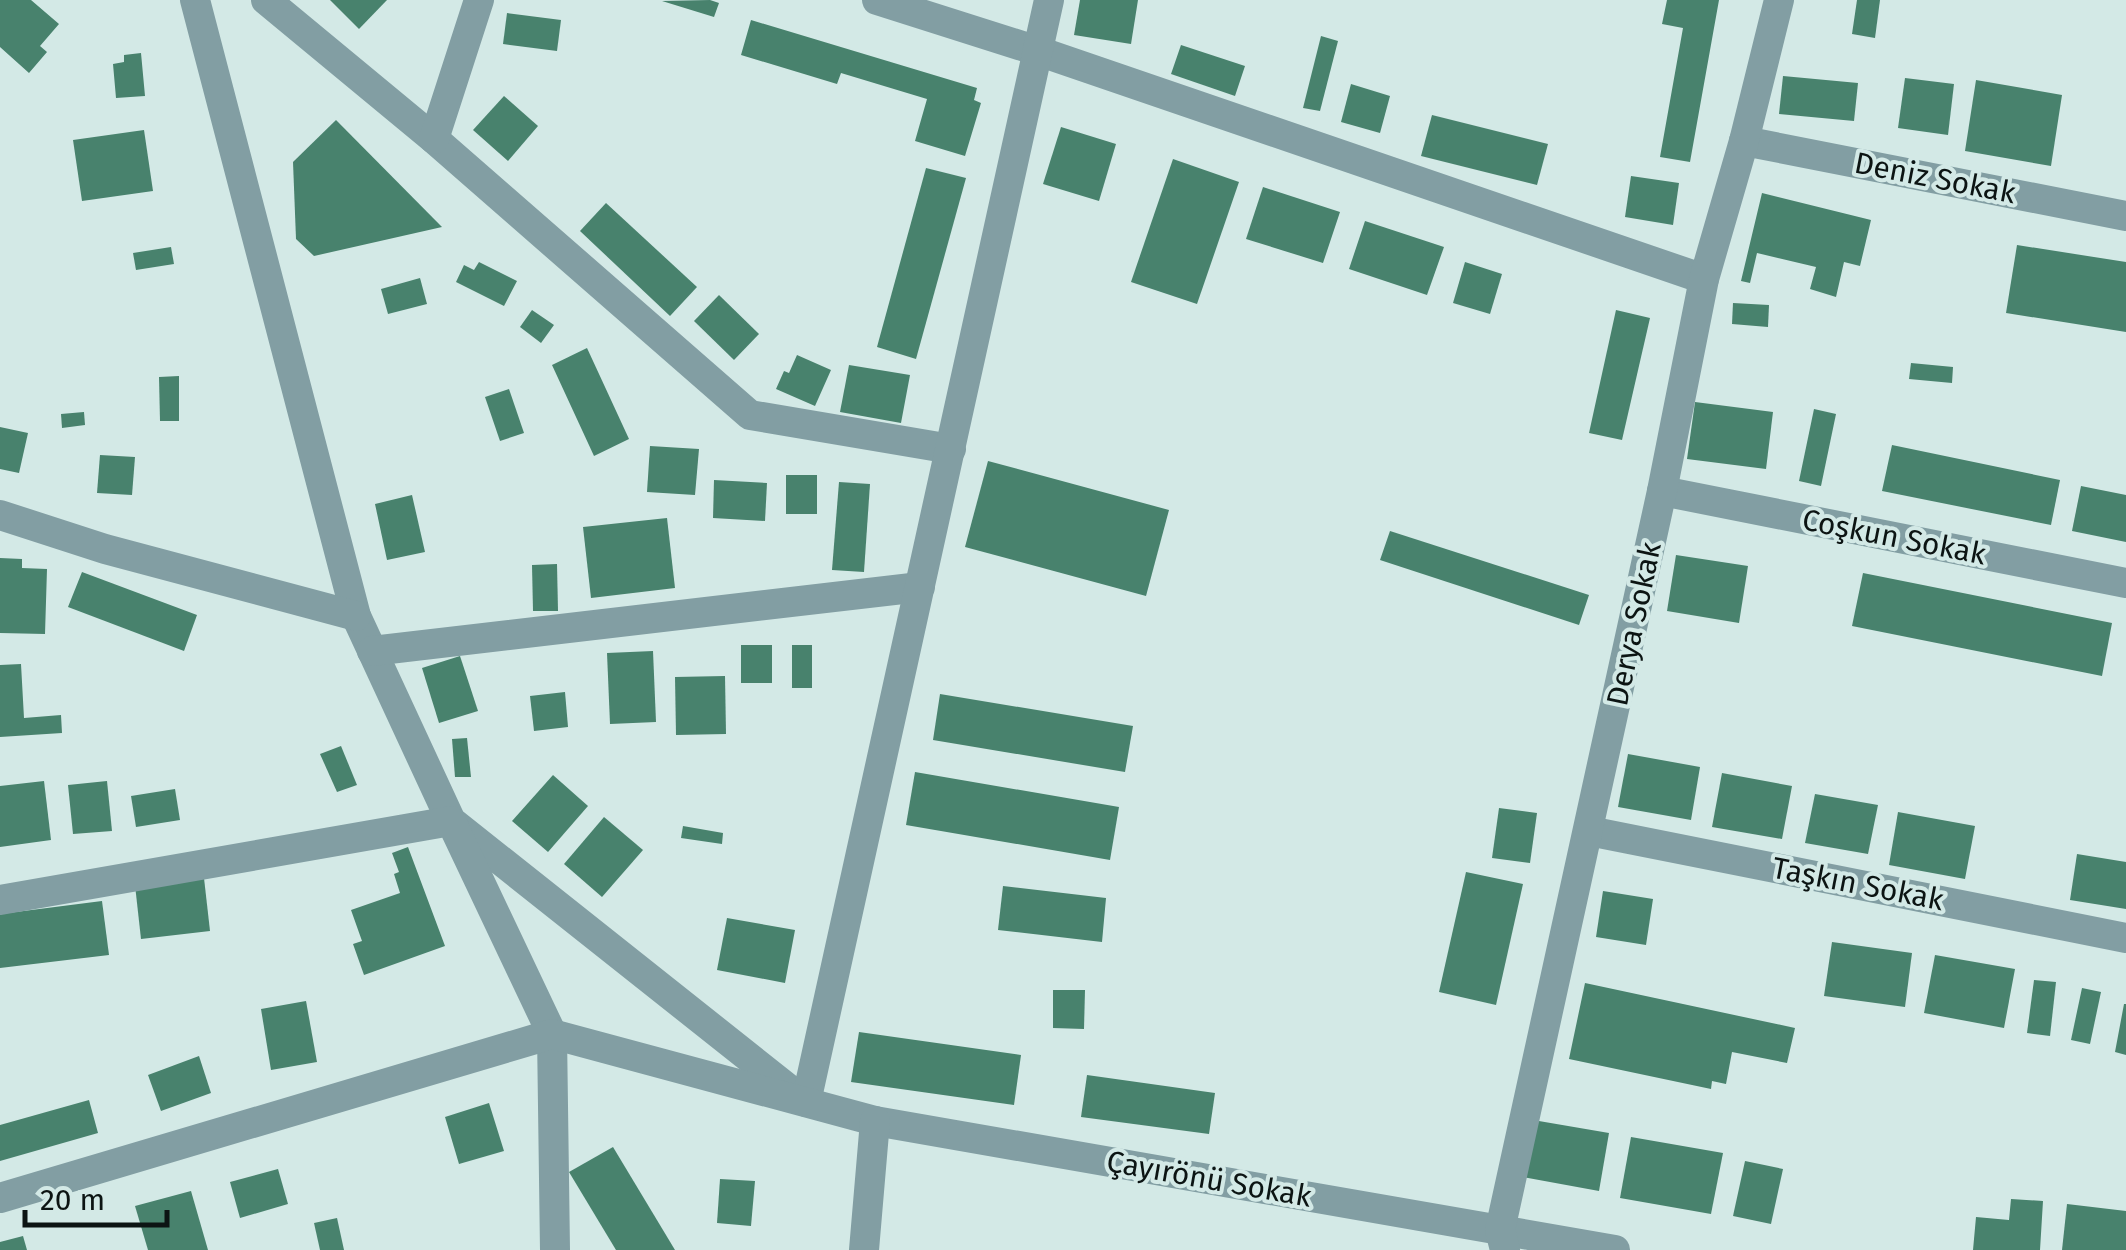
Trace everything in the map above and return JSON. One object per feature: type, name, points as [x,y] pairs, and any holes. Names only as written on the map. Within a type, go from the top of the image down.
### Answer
[{"type":"street","points":[[195,0],[356,616],[552,1034],[555,1250]]},
{"type":"street","points":[[266,0],[434,139],[750,415],[950,449]]},
{"type":"street","points":[[434,139],[479,0]]},
{"type":"street","points":[[877,0],[1038,51],[1704,279]]},
{"type":"street","points":[[0,900],[451,821],[806,1102],[1049,0]]},
{"type":"street","name":"Derya Sokak","points":[[1503,1240],[1704,279],[1779,0]]},
{"type":"street","name":"Deniz Sokak","points":[[1744,141],[2126,216]]},
{"type":"street","name":"Coşkun Sokak","points":[[1662,490],[2126,583]]},
{"type":"street","points":[[0,514],[105,549],[356,616]]},
{"type":"street","points":[[372,651],[920,588]]},
{"type":"street","name":"Taşkın Sokak","points":[[1589,831],[2126,938]]},
{"type":"street","points":[[0,1198],[552,1034]]},
{"type":"street","name":"Çayırönü Sokak","points":[[552,1034],[875,1121],[1503,1240],[1614,1250]]},
{"type":"street","points":[[864,1250],[875,1121]]},
{"type":"building","points":[[0,0],[31,0],[59,24],[40,46],[47,52],[29,73],[0,47]]},
{"type":"building","points":[[330,0],[387,0],[359,29]]},
{"type":"building","points":[[1080,0],[1138,0],[1131,44],[1074,35]]},
{"type":"building","points":[[1667,0],[1719,0],[1690,162],[1660,157],[1683,28],[1662,24]]},
{"type":"building","points":[[1857,0],[1880,0],[1875,38],[1852,34]]},
{"type":"building","points":[[662,1],[719,3],[714,17]]},
{"type":"building","points":[[507,13],[561,20],[557,51],[503,44]]},
{"type":"building","points":[[751,20],[977,88],[974,100],[981,103],[965,156],[915,141],[927,99],[841,73],[837,84],[741,55]]},
{"type":"building","points":[[1321,36],[1338,41],[1320,111],[1303,108]]},
{"type":"building","points":[[1181,45],[1245,66],[1235,96],[1171,74]]},
{"type":"building","points":[[141,53],[145,96],[116,98],[113,64],[124,62],[124,55]]},
{"type":"building","points":[[1783,76],[1858,83],[1854,121],[1779,114]]},
{"type":"building","points":[[1905,78],[1954,84],[1948,135],[1898,128]]},
{"type":"building","points":[[1976,80],[2062,95],[2051,166],[1965,151]]},
{"type":"building","points":[[1351,84],[1390,96],[1380,133],[1341,122]]},
{"type":"building","points":[[504,96],[538,126],[508,161],[473,130]]},
{"type":"building","points":[[1432,115],[1548,144],[1537,185],[1421,156]]},
{"type":"building","points":[[336,120],[442,227],[314,256],[296,239],[293,162]]},
{"type":"building","points":[[1061,127],[1116,144],[1099,201],[1043,184]]},
{"type":"building","points":[[144,130],[153,191],[82,201],[73,140]]},
{"type":"building","points":[[1173,159],[1239,182],[1197,304],[1131,282]]},
{"type":"building","points":[[926,168],[966,178],[916,359],[877,347]]},
{"type":"building","points":[[1631,176],[1679,183],[1673,225],[1625,217]]},
{"type":"building","points":[[1263,187],[1340,212],[1323,263],[1246,239]]},
{"type":"building","points":[[1762,193],[1871,220],[1860,266],[1844,262],[1836,297],[1810,289],[1816,267],[1757,253],[1750,283],[1741,281]]},
{"type":"building","points":[[606,203],[697,287],[670,316],[580,231]]},
{"type":"building","points":[[1365,221],[1444,247],[1427,295],[1349,269]]},
{"type":"building","points":[[2017,245],[2126,262],[2126,332],[2006,313]]},
{"type":"building","points":[[171,247],[174,264],[136,270],[133,253]]},
{"type":"building","points":[[479,262],[517,281],[504,306],[456,282],[464,265],[474,270]]},
{"type":"building","points":[[1465,262],[1502,274],[1490,314],[1453,303]]},
{"type":"building","points":[[420,278],[427,304],[388,314],[381,289]]},
{"type":"building","points":[[719,295],[759,334],[734,360],[694,321]]},
{"type":"building","points":[[1733,303],[1769,305],[1768,327],[1732,324]]},
{"type":"building","points":[[532,310],[554,325],[541,343],[520,327]]},
{"type":"building","points":[[1616,310],[1650,318],[1622,440],[1589,433]]},
{"type":"building","points":[[587,348],[629,439],[594,456],[552,365]]},
{"type":"building","points":[[797,355],[831,370],[815,406],[776,389]]},
{"type":"building","points":[[1911,363],[1953,367],[1952,383],[1909,379]]},
{"type":"building","points":[[849,365],[910,375],[901,423],[840,412]]},
{"type":"building","points":[[179,376],[179,421],[160,421],[159,377]]},
{"type":"building","points":[[509,389],[524,433],[500,441],[485,397]]},
{"type":"building","points":[[1695,402],[1773,412],[1766,469],[1687,459]]},
{"type":"building","points":[[1814,409],[1836,414],[1821,486],[1799,481]]},
{"type":"building","points":[[84,412],[85,425],[62,428],[61,414]]},
{"type":"building","points":[[0,427],[28,433],[19,473],[0,469]]},
{"type":"building","points":[[1892,445],[2060,480],[2051,525],[1882,491]]},
{"type":"building","points":[[650,446],[699,449],[695,495],[647,492]]},
{"type":"building","points":[[100,455],[135,457],[132,495],[97,493]]},
{"type":"building","points":[[988,461],[1169,510],[1146,596],[965,547]]},
{"type":"building","points":[[786,475],[817,475],[817,514],[786,514]]},
{"type":"building","points":[[714,480],[767,483],[765,521],[713,518]]},
{"type":"building","points":[[839,482],[870,484],[864,572],[832,570]]},
{"type":"building","points":[[2081,486],[2126,495],[2126,542],[2072,531]]},
{"type":"building","points":[[412,495],[425,552],[387,560],[375,504]]},
{"type":"building","points":[[667,518],[675,588],[591,598],[583,527]]},
{"type":"building","points":[[1390,531],[1589,595],[1579,625],[1380,560]]},
{"type":"building","points":[[1676,555],[1748,566],[1739,623],[1667,611]]},
{"type":"building","points":[[0,558],[22,559],[22,568],[47,569],[45,634],[0,633]]},
{"type":"building","points":[[557,564],[558,611],[533,611],[532,565]]},
{"type":"building","points":[[82,572],[197,615],[184,651],[68,607]]},
{"type":"building","points":[[1863,573],[2112,623],[2102,676],[1852,626]]},
{"type":"building","points":[[741,645],[772,645],[772,683],[741,683]]},
{"type":"building","points":[[792,645],[812,645],[812,688],[792,688]]},
{"type":"building","points":[[653,651],[656,722],[610,724],[607,653]]},
{"type":"building","points":[[460,656],[478,711],[439,723],[422,668]]},
{"type":"building","points":[[21,664],[24,718],[61,715],[62,733],[0,737],[0,665]]},
{"type":"building","points":[[725,676],[726,734],[676,735],[675,677]]},
{"type":"building","points":[[565,692],[568,727],[534,731],[530,696]]},
{"type":"building","points":[[940,694],[1133,726],[1125,772],[933,740]]},
{"type":"building","points":[[467,738],[471,777],[455,777],[452,739]]},
{"type":"building","points":[[341,746],[357,785],[337,792],[320,754]]},
{"type":"building","points":[[1628,754],[1700,767],[1691,820],[1618,807]]},
{"type":"building","points":[[915,772],[1119,807],[1110,860],[906,825]]},
{"type":"building","points":[[1722,773],[1792,786],[1782,839],[1712,827]]},
{"type":"building","points":[[553,775],[588,806],[548,852],[512,821]]},
{"type":"building","points":[[44,781],[51,840],[0,847],[0,786]]},
{"type":"building","points":[[107,781],[112,831],[73,834],[68,785]]},
{"type":"building","points":[[175,789],[180,820],[136,827],[131,796]]},
{"type":"building","points":[[1815,794],[1878,805],[1868,854],[1805,843]]},
{"type":"building","points":[[1499,808],[1537,813],[1530,863],[1492,858]]},
{"type":"building","points":[[1898,812],[1975,826],[1965,879],[1889,865]]},
{"type":"building","points":[[604,817],[643,850],[602,897],[564,864]]},
{"type":"building","points":[[683,826],[723,833],[722,844],[681,838]]},
{"type":"building","points":[[408,847],[445,946],[364,975],[353,944],[362,941],[351,910],[400,893],[394,874],[399,872],[392,853]]},
{"type":"building","points":[[2077,854],[2126,862],[2126,909],[2070,900]]},
{"type":"building","points":[[1466,872],[1523,884],[1496,1005],[1439,992]]},
{"type":"building","points":[[204,878],[210,931],[141,939],[135,885]]},
{"type":"building","points":[[1003,886],[1106,898],[1102,942],[998,930]]},
{"type":"building","points":[[1603,891],[1653,899],[1646,945],[1596,937]]},
{"type":"building","points":[[102,901],[109,955],[0,968],[0,914]]},
{"type":"building","points":[[727,918],[795,930],[785,983],[717,970]]},
{"type":"building","points":[[1832,942],[1912,953],[1905,1007],[1824,996]]},
{"type":"building","points":[[1935,955],[2015,969],[2004,1028],[1924,1013]]},
{"type":"building","points":[[2034,980],[2056,982],[2050,1036],[2027,1033]]},
{"type":"building","points":[[1585,983],[1795,1028],[1787,1063],[1732,1052],[1726,1084],[1712,1081],[1711,1089],[1569,1059]]},
{"type":"building","points":[[2082,988],[2101,992],[2090,1044],[2071,1040]]},
{"type":"building","points":[[1053,990],[1085,990],[1084,1029],[1053,1028]]},
{"type":"building","points":[[306,1001],[317,1062],[271,1070],[261,1009]]},
{"type":"building","points":[[2126,1004],[2126,1055],[2115,1052]]},
{"type":"building","points":[[859,1032],[1021,1055],[1014,1105],[851,1082]]},
{"type":"building","points":[[199,1056],[211,1093],[161,1111],[148,1075]]},
{"type":"building","points":[[1087,1075],[1215,1093],[1209,1134],[1081,1117]]},
{"type":"building","points":[[89,1100],[98,1133],[0,1161],[0,1125]]},
{"type":"building","points":[[489,1103],[504,1151],[459,1164],[445,1117]]},
{"type":"building","points":[[1533,1120],[1609,1133],[1599,1191],[1523,1177]]},
{"type":"building","points":[[1631,1137],[1723,1153],[1711,1214],[1620,1198]]},
{"type":"building","points":[[613,1147],[675,1250],[616,1250],[569,1172]]},
{"type":"building","points":[[1745,1161],[1783,1169],[1771,1224],[1733,1216]]},
{"type":"building","points":[[278,1169],[288,1204],[240,1218],[230,1182]]},
{"type":"building","points":[[720,1179],[755,1181],[751,1226],[717,1223]]},
{"type":"building","points":[[191,1191],[208,1250],[148,1250],[135,1206]]},
{"type":"building","points":[[2011,1199],[2043,1201],[2040,1250],[1973,1250],[1976,1217],[2009,1220]]},
{"type":"building","points":[[2067,1204],[2126,1211],[2126,1250],[2062,1250]]},
{"type":"building","points":[[337,1218],[344,1250],[320,1250],[314,1223]]},
{"type":"building","points":[[23,1236],[27,1250],[0,1250],[0,1242]]}]
